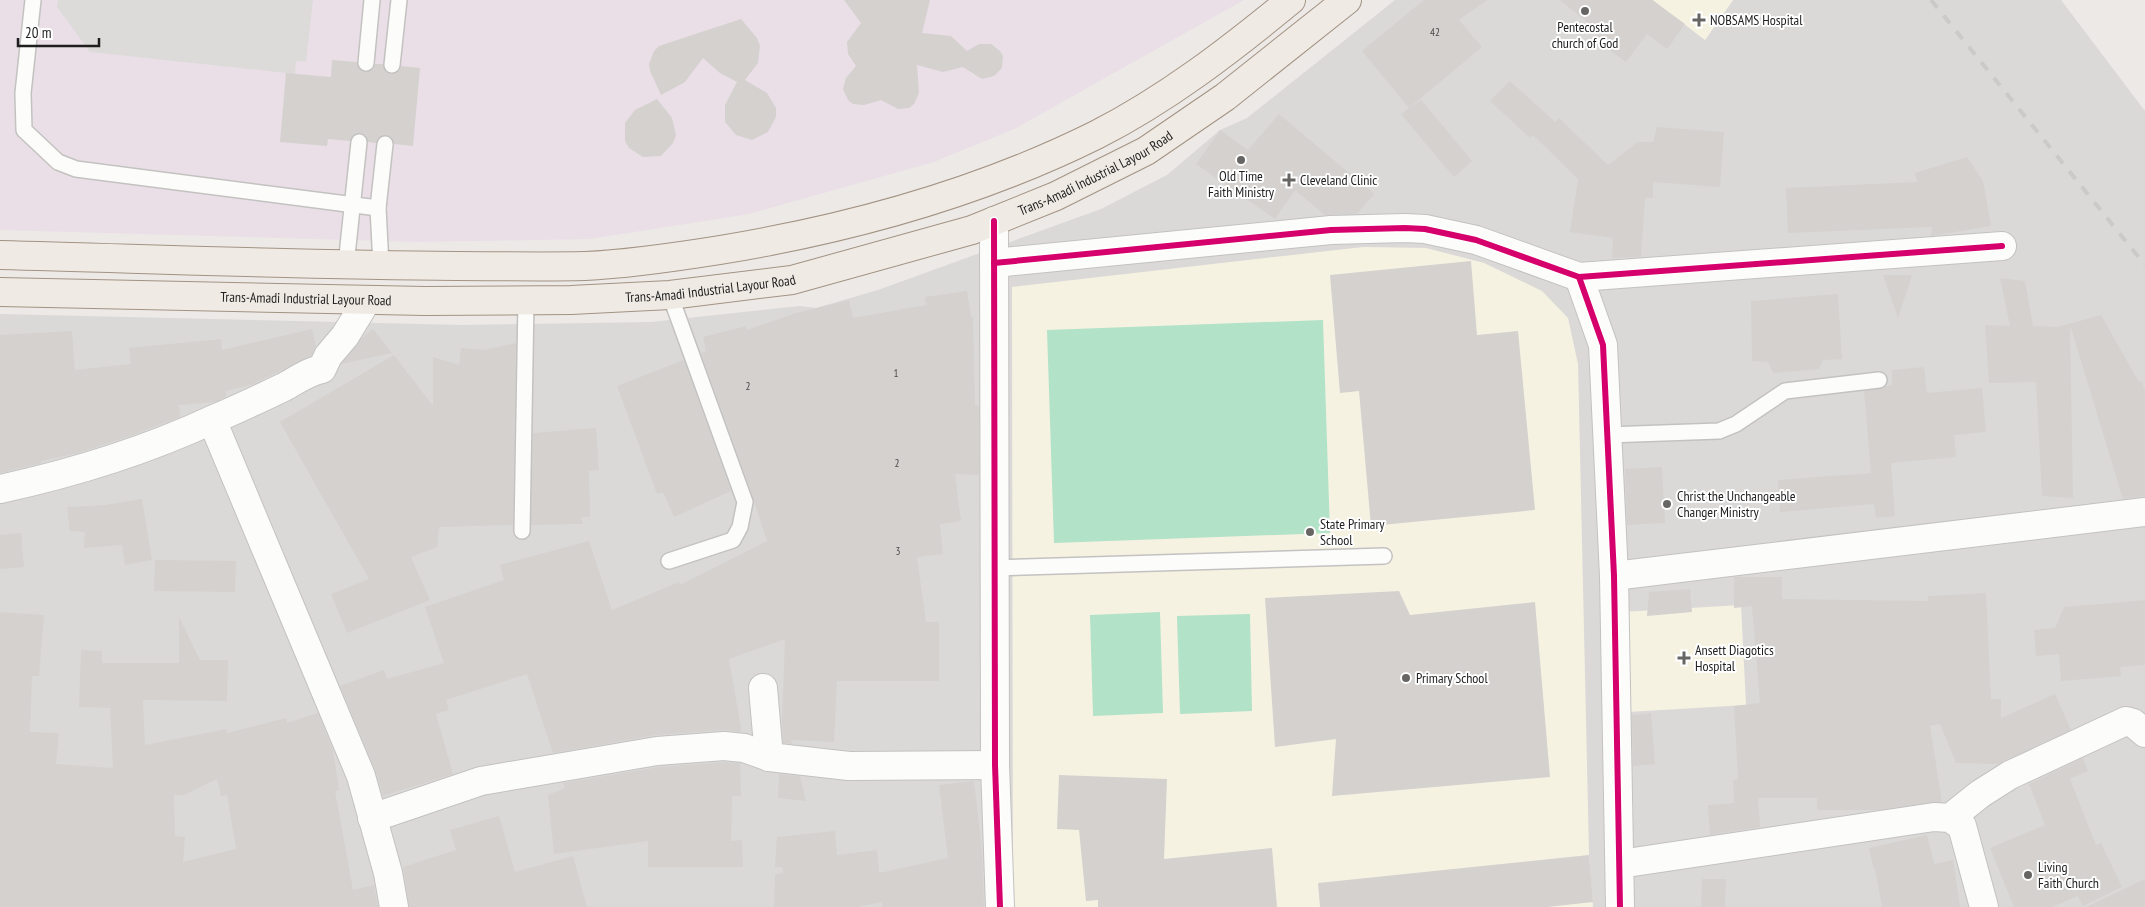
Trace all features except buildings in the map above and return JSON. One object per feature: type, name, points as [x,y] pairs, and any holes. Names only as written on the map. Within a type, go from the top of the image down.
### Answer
[{"type":"main road","points":[[0,255],[346,265],[587,266],[684,256],[766,243],[845,225],[942,197],[1030,165],[1105,130],[1162,98],[1218,59],[1291,0]]},
{"type":"main road","name":"Trans-Amadi Industrial Layour Road","points":[[0,292],[367,300],[526,301],[670,295],[792,280],[972,230],[1056,196],[1146,151],[1225,97],[1347,0]]},
{"type":"street","points":[[994,221],[995,765],[1000,907]]},
{"type":"street","points":[[994,263],[1331,230],[1405,228],[1425,229],[1476,240],[1579,277],[2002,246]]},
{"type":"street","points":[[1579,277],[1603,345],[1614,576],[1620,907]]},
{"type":"street","points":[[0,490],[50,479],[116,459],[212,420],[286,386],[310,371],[322,369],[328,356],[345,336],[367,300]]},
{"type":"street","points":[[212,420],[360,776],[394,907]]},
{"type":"street","points":[[1614,576],[2145,512]]},
{"type":"street","points":[[763,688],[769,757]]},
{"type":"street","points":[[1950,818],[1980,794],[2010,775],[2126,721],[2133,723],[2145,733]]},
{"type":"street","points":[[372,818],[481,781],[657,751],[724,746],[744,748],[769,757],[849,766],[995,765]]},
{"type":"street","points":[[1620,864],[1934,817],[1950,818],[1962,826],[1984,907]]},
{"type":"lane","points":[[33,0],[23,93],[24,130],[58,162],[76,169],[378,208]]},
{"type":"lane","points":[[366,63],[372,0]]},
{"type":"lane","points":[[392,65],[399,0]]},
{"type":"lane","points":[[346,265],[359,142]]},
{"type":"lane","points":[[381,265],[378,208],[385,144]]},
{"type":"lane","points":[[669,561],[733,540],[740,527],[745,502],[670,295]]},
{"type":"lane","points":[[522,531],[526,301]]},
{"type":"lane","points":[[1607,435],[1719,431],[1736,424],[1785,391],[1879,380]]},
{"type":"lane","points":[[994,568],[1384,556]]},
{"type":"shaded area","points":[[0,0],[1244,0],[1014,129],[934,162],[749,214],[590,239],[417,242],[0,230]]},
{"type":"shaded area","points":[[58,0],[313,0],[306,62],[296,61],[295,74],[90,52],[57,7]]},
{"type":"shaded area","points":[[1395,0],[1653,0],[1705,40],[1733,0],[2061,0],[2145,111],[2145,907],[0,907],[0,314],[462,325],[651,322],[800,306],[816,308],[878,290],[1101,209],[1167,175],[1220,130],[1247,118]]},
{"type":"shaded area","name":"NOBSAMS Hospital","points":[[1653,0],[1733,0],[1705,40]]},
{"type":"shaded area","points":[[1363,247],[1426,248],[1484,263],[1542,291],[1568,318],[1578,364],[1589,855],[1593,907],[1013,907],[1012,287]]},
{"type":"shaded area","name":"Ansett Diagotics Hospital","points":[[1741,605],[1746,705],[1628,712],[1622,612]]},
{"type":"green space","points":[[1323,320],[1330,533],[1054,543],[1047,330]]},
{"type":"green space","points":[[1160,612],[1163,713],[1093,716],[1090,615]]},
{"type":"green space","points":[[1250,614],[1252,711],[1180,714],[1177,616]]},
{"type":"railway","points":[[1931,0],[2145,265]]},
{"type":"cycle path","points":[[994,221],[995,765],[1000,907]]},
{"type":"cycle path","points":[[994,263],[1331,230],[1405,228],[1425,229],[1476,240],[1579,277],[2002,246]]},
{"type":"cycle path","points":[[1579,277],[1603,345],[1614,576],[1620,907]]},
{"type":"place","name":"Pentecostal church of God","points":[[1585,11]]},
{"type":"place","name":"NOBSAMS Hospital","points":[[1699,20]]},
{"type":"place","name":"Old Time Faith Ministry","points":[[1241,160]]},
{"type":"place","name":"Cleveland Clinic","points":[[1289,180]]},
{"type":"place","name":"Christ the Unchangeable Changer Ministry","points":[[1667,504]]},
{"type":"place","name":"State Primary School","points":[[1310,532]]},
{"type":"place","name":"Ansett Diagotics Hospital","points":[[1684,658]]},
{"type":"place","name":"Primary School","points":[[1406,678]]},
{"type":"place","name":"Living Faith Church","points":[[2028,875]]}]
